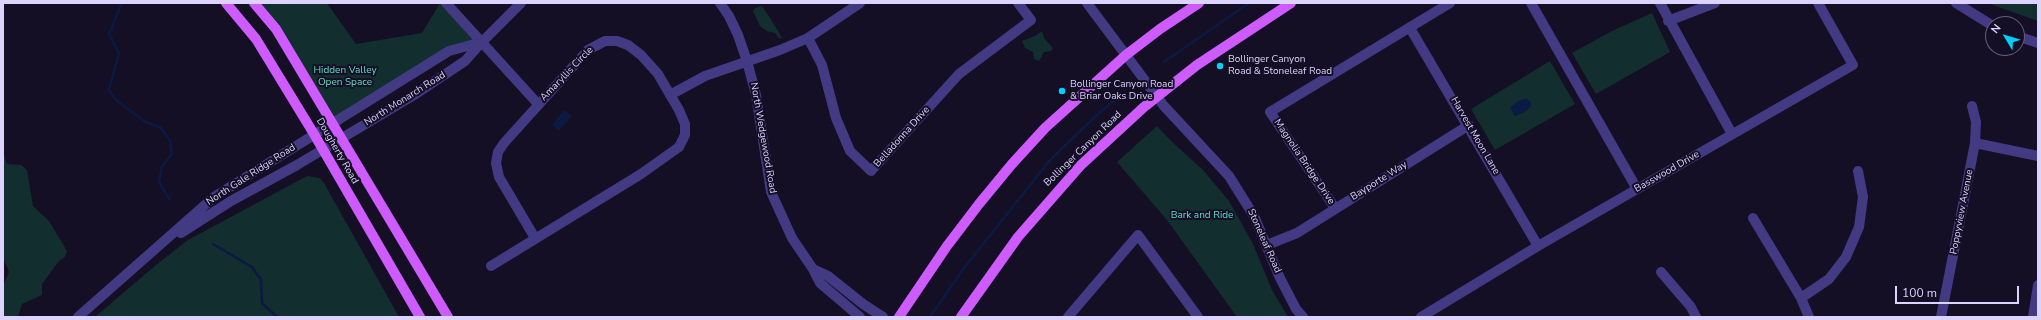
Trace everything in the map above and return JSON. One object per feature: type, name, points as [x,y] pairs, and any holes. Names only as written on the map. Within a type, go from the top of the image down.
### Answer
[{"type":"main road","name":"Dougherty Road","points":[[226,3],[256,39],[314,134],[420,317]]},
{"type":"main road","name":"Dougherty Road","points":[[254,3],[276,29],[448,317]]},
{"type":"main road","points":[[899,317],[947,246],[1012,164],[1045,128],[1126,55],[1160,29],[1199,3]]},
{"type":"main road","name":"Bollinger Canyon Road","points":[[961,317],[1018,237],[1049,199],[1081,165],[1157,97],[1197,66],[1291,3]]},
{"type":"street","points":[[446,3],[538,104]]},
{"type":"street","name":"North Monarch Road","points":[[322,150],[414,95],[466,61],[482,42],[521,3]]},
{"type":"street","name":"North Wedgewood Road","points":[[720,3],[729,16],[738,35],[747,61],[756,95],[771,192],[792,238],[813,269],[820,283],[860,317]]},
{"type":"street","points":[[670,95],[705,76],[780,50],[808,38],[860,3]]},
{"type":"street","name":"Belladonna Drive","points":[[808,38],[822,66],[836,118],[850,151],[871,171],[959,74],[1031,20],[1018,3]]},
{"type":"street","name":"Stoneleaf Road","points":[[1087,3],[1179,124],[1229,176],[1254,216],[1280,278],[1296,309],[1303,317]]},
{"type":"street","name":"Magnolia Bridge Drive","points":[[1335,208],[1270,112],[1450,3]]},
{"type":"street","points":[[1531,3],[1637,189]]},
{"type":"street","points":[[1660,3],[1668,21],[1732,134]]},
{"type":"street","points":[[1668,21],[1715,3]]},
{"type":"street","name":"Basswood Drive","points":[[1421,317],[1538,246],[1853,65],[1818,3]]},
{"type":"street","points":[[1956,3],[1985,21]]},
{"type":"street","name":"Harvest Moon Lane","points":[[1410,28],[1469,125],[1538,246]]},
{"type":"street","points":[[2025,39],[2038,43]]},
{"type":"street","name":"Amaryllis Circle","points":[[491,266],[635,178],[679,147],[685,135],[685,124],[658,74],[641,55],[628,45],[617,41],[605,41],[588,50],[538,104],[498,152],[496,163],[499,177],[535,238]]},
{"type":"street","name":"North Monarch Road","points":[[332,124],[449,51],[482,42]]},
{"type":"street","name":"Poppyview Avenue","points":[[1941,317],[1975,143],[1976,122],[1972,106]]},
{"type":"street","name":"North Gale Ridge Road","points":[[78,317],[214,197],[332,124]]},
{"type":"street","name":"Bayporte Way","points":[[1267,245],[1297,233],[1469,125]]},
{"type":"street","points":[[1975,143],[2038,156]]},
{"type":"street","name":"North Gale Ridge Road","points":[[158,248],[231,201],[322,150]]},
{"type":"street","points":[[1801,298],[1829,279],[1846,257],[1859,227],[1863,197],[1858,171]]},
{"type":"street","points":[[1753,218],[1801,298],[1809,317]]},
{"type":"street","points":[[1068,317],[1138,235],[1198,317]]},
{"type":"street","name":"North Wedgewood Road","points":[[813,269],[828,276],[863,304],[883,317]]},
{"type":"street","points":[[1661,272],[1691,307],[1696,317]]},
{"type":"street","points":[[2033,317],[2038,285]]},
{"type":"green space","name":"Hidden Valley Open Space","points":[[255,3],[327,3],[356,44],[422,33],[440,3],[446,3],[482,42],[449,51],[332,124]]},
{"type":"green space","points":[[1990,3],[2038,3],[2038,21],[2025,16]]},
{"type":"green space","points":[[762,6],[782,38],[780,39],[775,33],[767,31],[760,26],[753,11],[755,8]]},
{"type":"green space","points":[[1652,13],[1670,52],[1596,94],[1572,53],[1612,31]]},
{"type":"green space","points":[[1042,31],[1044,38],[1053,48],[1051,51],[1044,52],[1039,61],[1034,59],[1033,52],[1025,48],[1022,41],[1035,36]]},
{"type":"green space","points":[[1550,61],[1575,104],[1495,150],[1471,109]]},
{"type":"green space","name":"Bark and Ride","points":[[1157,126],[1203,170],[1229,201],[1253,244],[1272,290],[1288,317],[1237,317],[1167,220],[1117,162]]},
{"type":"green space","points":[[3,151],[7,164],[21,165],[27,170],[33,206],[49,221],[67,251],[65,257],[59,261],[42,284],[42,295],[22,304],[18,317],[3,317],[3,286],[9,272],[3,257]]},
{"type":"green space","points":[[307,176],[320,178],[324,183],[399,317],[95,317],[188,240]]},
{"type":"water","points":[[1526,98],[1531,102],[1531,106],[1525,112],[1515,116],[1510,108],[1518,101]]},
{"type":"water","points":[[564,110],[572,116],[559,131],[552,125]]},
{"type":"waterway","points":[[122,3],[109,34],[119,53],[109,90],[116,100],[144,121],[161,128],[170,141],[172,154],[162,166],[159,182],[170,200]]},
{"type":"waterway","points":[[1164,62],[1249,3]]},
{"type":"waterway","points":[[930,317],[964,268],[1050,160],[1099,113],[1121,95]]},
{"type":"waterway","points":[[213,244],[252,267],[261,280],[262,303],[277,317]]},
{"type":"place","name":"Bollinger Canyon Road & Stoneleaf Road","points":[[1220,66]]},
{"type":"place","name":"Bollinger Canyon Road & Briar Oaks Drive","points":[[1062,91]]}]
